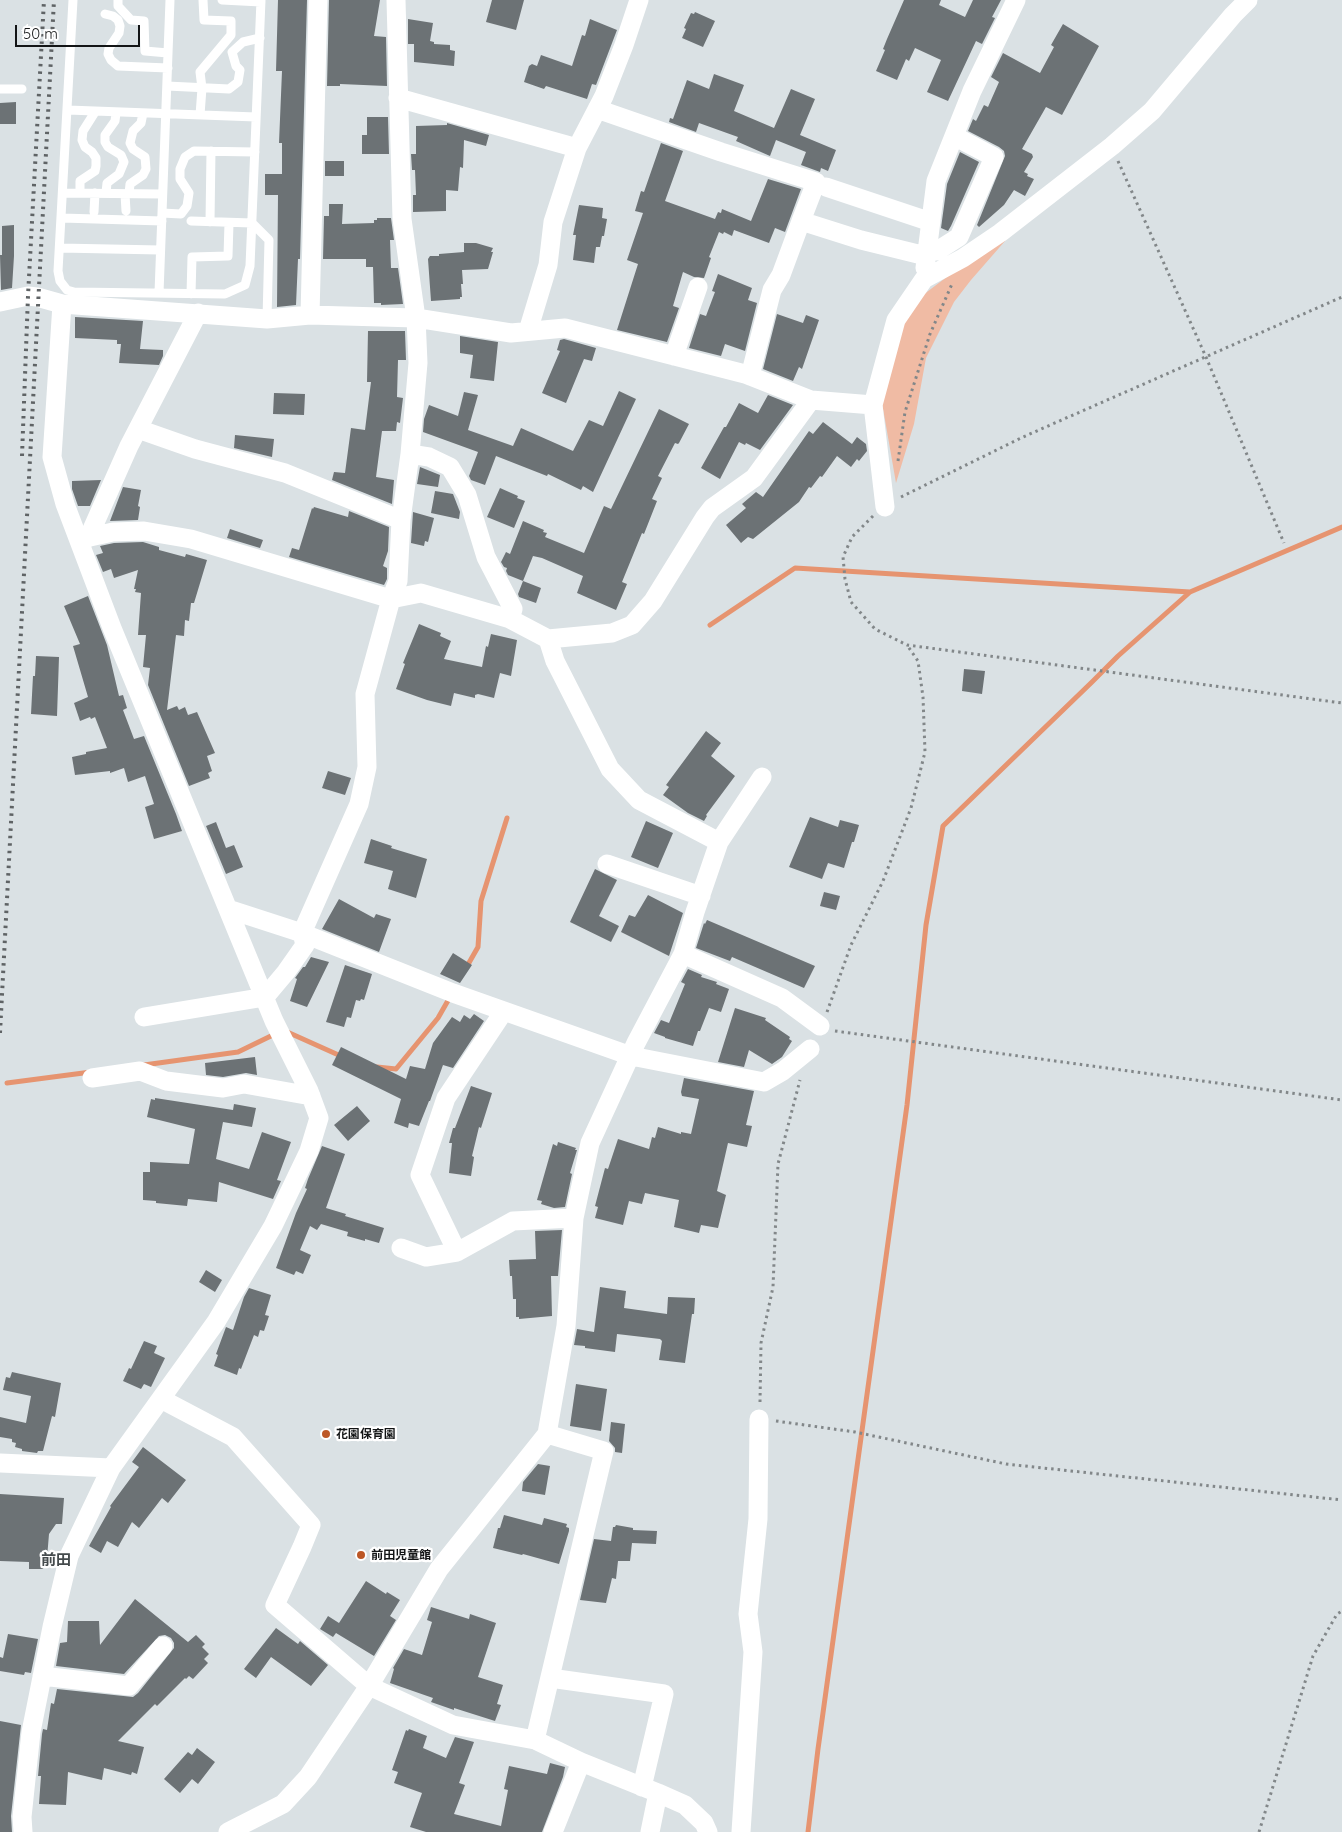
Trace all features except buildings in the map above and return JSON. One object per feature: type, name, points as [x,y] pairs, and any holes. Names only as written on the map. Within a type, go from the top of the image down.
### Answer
[{"type":"street","points":[[310,315],[318,0]]},
{"type":"street","points":[[144,1017],[265,998],[305,945],[302,933],[359,804],[367,767],[365,694],[391,599],[398,581],[401,520],[410,454],[418,363],[416,318],[402,218],[396,0]]},
{"type":"street","points":[[528,331],[548,265],[553,222],[577,148],[597,109],[624,45],[639,0]]},
{"type":"street","points":[[924,280],[936,181],[972,91],[1016,0]]},
{"type":"street","points":[[885,507],[873,405],[896,320],[924,280],[1000,233],[1112,146],[1152,111],[1232,15],[1248,0]]},
{"type":"street","points":[[398,98],[577,148]]},
{"type":"street","points":[[597,109],[721,152],[816,182],[781,275],[772,290],[750,376]]},
{"type":"street","points":[[800,221],[861,240],[927,253],[937,250],[959,237],[994,156],[954,136]]},
{"type":"street","points":[[826,187],[931,222]]},
{"type":"street","points":[[674,356],[698,288]]},
{"type":"street","points":[[0,302],[37,296],[62,304],[267,319],[310,315],[416,318],[511,333],[565,328],[750,376],[811,400],[873,405]]},
{"type":"street","points":[[23,1832],[22,1817],[31,1732],[69,1556],[111,1468],[216,1322],[274,1226],[309,1151],[319,1118],[311,1096],[277,1027],[112,628],[84,540],[52,457],[62,304]]},
{"type":"street","points":[[84,540],[93,527],[138,429],[198,313]]},
{"type":"street","points":[[84,540],[112,532],[144,532],[191,539],[391,599],[421,593],[510,619],[548,639],[612,633],[632,625],[653,601],[712,508],[754,478],[811,400]]},
{"type":"street","points":[[138,429],[195,449],[285,473],[401,520]]},
{"type":"street","points":[[410,454],[429,457],[450,467],[467,495],[486,557],[513,609],[510,619]]},
{"type":"street","points":[[548,639],[555,661],[610,768],[639,800],[719,842]]},
{"type":"street","points":[[228,1832],[283,1804],[308,1777],[369,1686],[439,1569],[547,1434],[566,1326],[574,1218],[590,1143],[631,1056],[683,954],[700,896],[719,842],[762,777]]},
{"type":"street","points":[[607,864],[700,896]]},
{"type":"street","points":[[228,909],[302,933],[453,993],[631,1056],[764,1082],[783,1071],[810,1049]]},
{"type":"street","points":[[683,954],[782,998],[820,1026]]},
{"type":"street","points":[[457,1252],[420,1175],[446,1098],[504,1011]]},
{"type":"street","points":[[92,1078],[140,1071],[166,1081],[223,1088],[244,1084],[311,1096]]},
{"type":"street","points":[[401,1248],[426,1257],[457,1252],[513,1221],[574,1218]]},
{"type":"street","points":[[161,1399],[233,1437],[311,1525],[275,1605],[369,1686],[453,1725],[535,1740],[581,1762],[685,1805],[704,1823],[708,1832]]},
{"type":"street","points":[[741,1832],[753,1652],[748,1614],[758,1519],[759,1419]]},
{"type":"street","points":[[535,1740],[604,1451],[547,1434]]},
{"type":"street","points":[[0,1463],[111,1468]]},
{"type":"street","points":[[42,1676],[129,1686],[163,1646]]},
{"type":"street","points":[[550,1678],[664,1694],[650,1790],[650,1832]]},
{"type":"street","points":[[553,1832],[581,1762]]},
{"type":"lane","points":[[73,0],[58,271],[60,281],[67,290],[74,292],[225,294],[245,285],[250,266],[261,1],[222,0]]},
{"type":"lane","points":[[118,0],[118,6],[131,20],[144,21],[145,51],[168,53]]},
{"type":"lane","points":[[159,293],[170,0]]},
{"type":"lane","points":[[200,115],[202,88],[200,72],[231,35],[231,21],[204,20],[203,0]]},
{"type":"lane","points":[[105,14],[113,16],[118,20],[120,26],[119,33],[109,48],[108,54],[111,60],[118,66],[168,68]]},
{"type":"lane","points":[[167,86],[229,89],[238,82],[240,70],[236,66],[232,52],[242,42],[260,38]]},
{"type":"lane","points":[[0,89],[22,89]]},
{"type":"lane","points":[[68,110],[256,117]]},
{"type":"lane","points":[[80,193],[80,181],[95,171],[96,166],[96,158],[85,147],[82,140],[83,131],[95,112]]},
{"type":"lane","points":[[106,193],[107,182],[119,174],[124,162],[121,155],[108,147],[105,142],[105,135],[114,121],[116,113]]},
{"type":"lane","points":[[126,211],[127,194],[130,184],[143,174],[146,169],[145,157],[133,148],[130,143],[134,131],[141,123],[143,114]]},
{"type":"lane","points":[[62,218],[162,217],[182,214],[187,206],[189,193],[180,179],[180,169],[185,157],[194,151],[255,152]]},
{"type":"lane","points":[[210,222],[211,151]]},
{"type":"lane","points":[[63,193],[162,194]]},
{"type":"lane","points":[[94,212],[95,193]]},
{"type":"lane","points":[[191,222],[252,224],[269,240],[267,319]]},
{"type":"lane","points":[[190,294],[192,257],[228,256],[229,223]]},
{"type":"lane","points":[[60,248],[160,250]]},
{"type":"path","points":[[1112,146],[1206,357],[1284,543]]},
{"type":"path","points":[[898,466],[905,412],[930,334],[952,283]]},
{"type":"path","points":[[1342,297],[1023,437],[893,501],[869,518],[852,537],[843,557],[845,579],[851,602],[874,630],[907,646],[1342,703]]},
{"type":"path","points":[[907,646],[918,660],[923,697],[924,752],[908,817],[883,881],[851,945],[820,1026],[838,1032],[1342,1100]]},
{"type":"path","points":[[810,1049],[778,1164],[773,1287],[762,1344],[759,1419],[855,1432],[1006,1464],[1342,1500]]},
{"type":"path","points":[[1259,1832],[1314,1656],[1337,1614],[1342,1611]]},
{"type":"shaded area","points":[[1026,217],[954,302],[926,358],[914,424],[896,483],[881,397],[894,342],[919,298]]},
{"type":"waterway","points":[[808,1832],[907,1105],[926,925],[943,826],[1118,656],[1190,592],[1342,527]]},
{"type":"waterway","points":[[710,625],[795,568],[1190,592]]},
{"type":"waterway","points":[[466,968],[478,947],[481,901],[507,818]]},
{"type":"waterway","points":[[377,1067],[396,1069],[438,1018],[450,997]]},
{"type":"waterway","points":[[285,1031],[343,1057]]},
{"type":"waterway","points":[[144,1065],[238,1052],[275,1034]]},
{"type":"waterway","points":[[7,1083],[91,1072]]},
{"type":"railway","points":[[22,456],[28,296],[44,0]]},
{"type":"railway","points":[[0,1033],[54,0]]},
{"type":"place","name":"花園保育園","points":[[326,1434]]},
{"type":"place","name":"前田児童館","points":[[361,1555]]},
{"type":"district","name":"前田","points":[[56,1560]]}]
